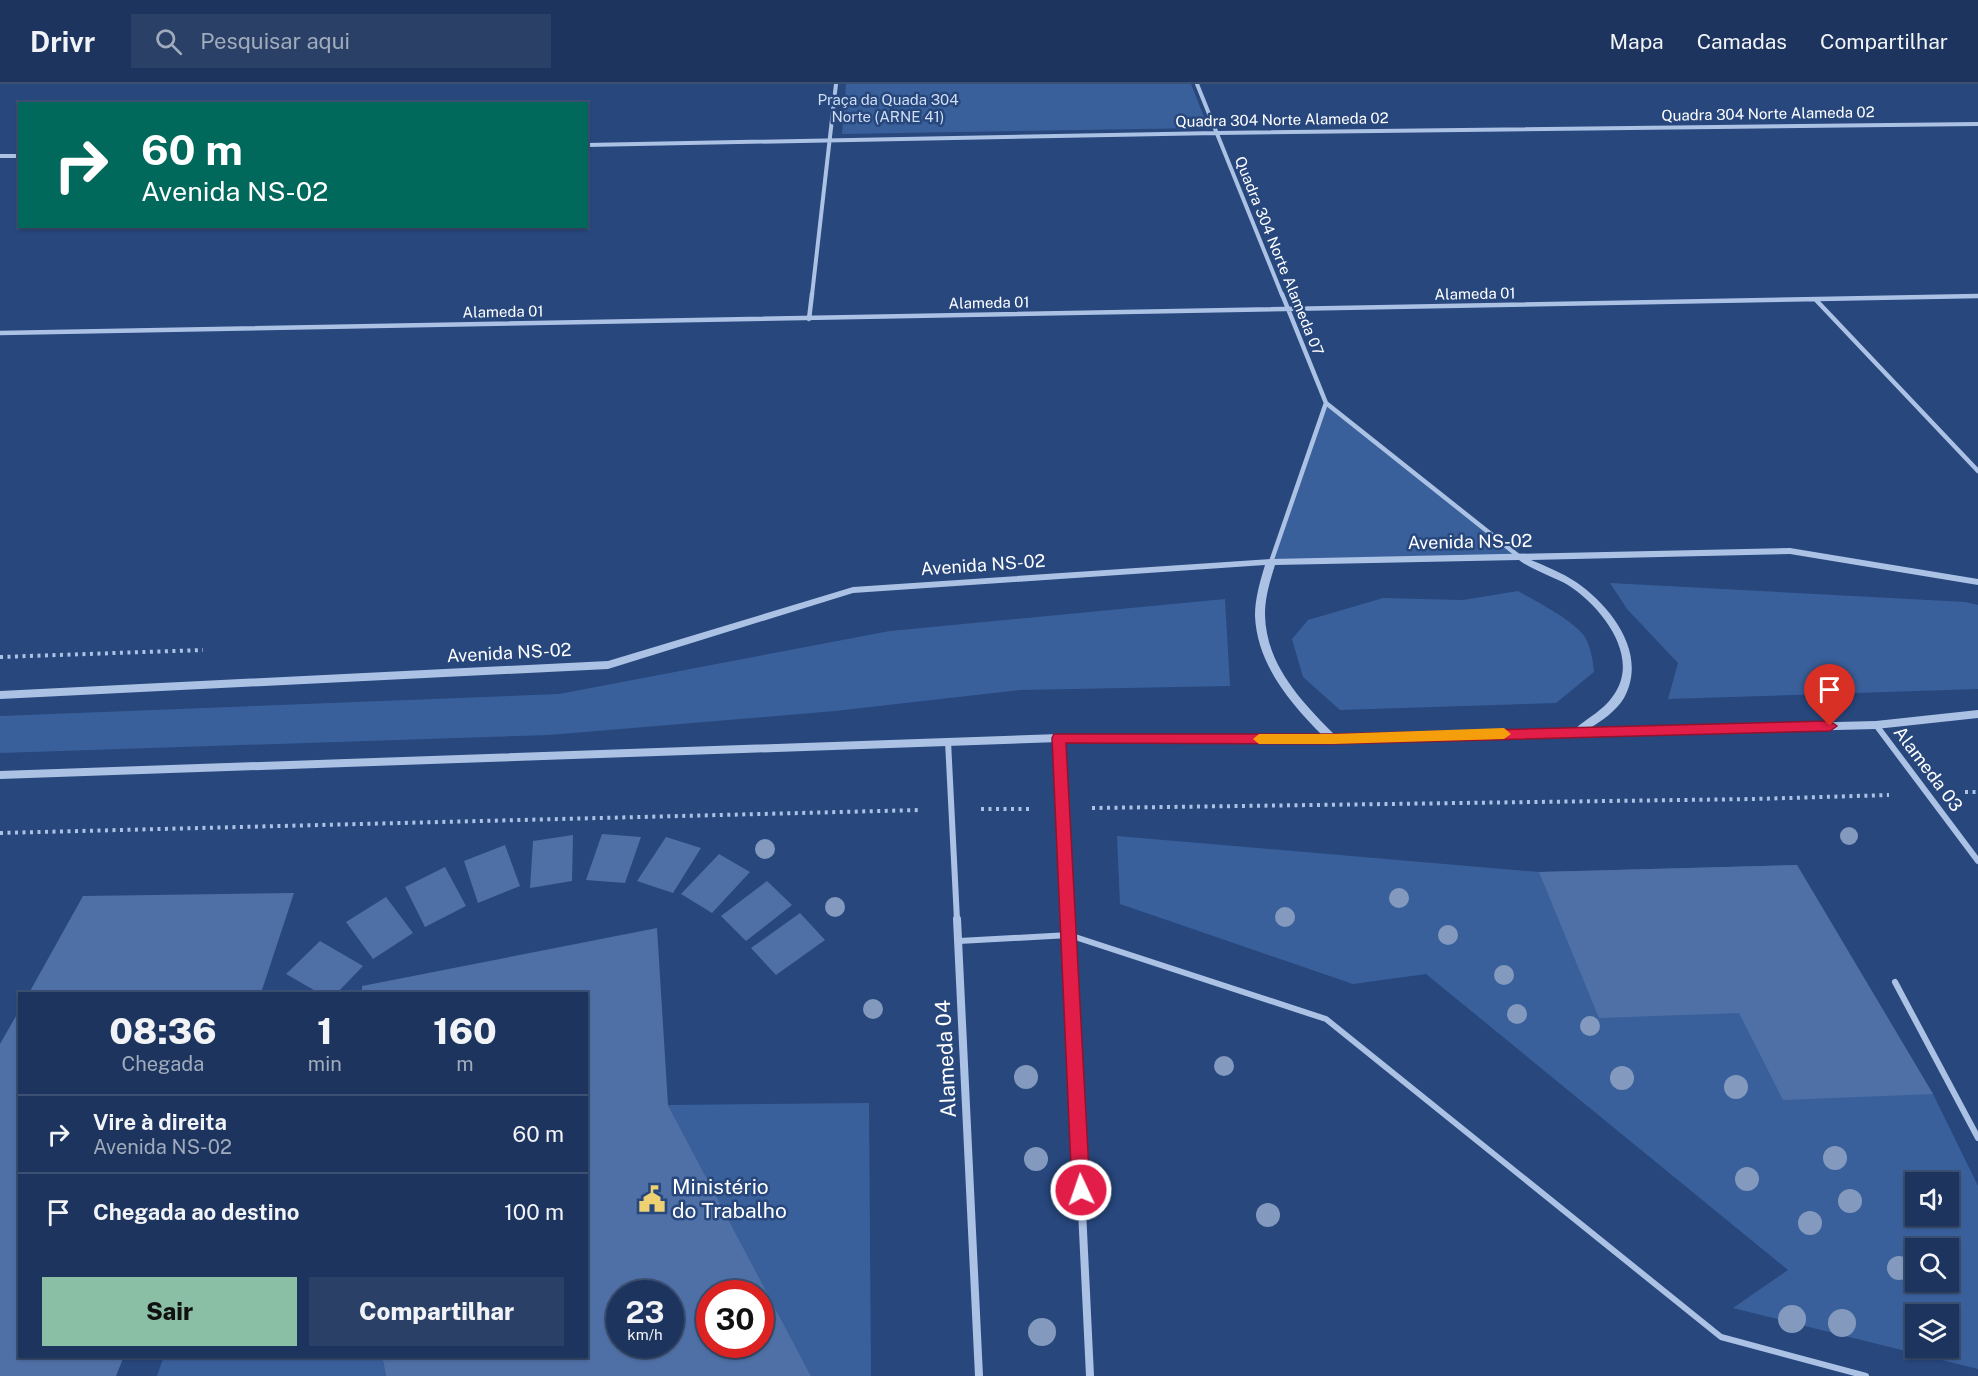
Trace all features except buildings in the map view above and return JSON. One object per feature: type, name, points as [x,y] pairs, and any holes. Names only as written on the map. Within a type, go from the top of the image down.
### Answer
[{"type":"street","points":[[809,318],[836,84]]},
{"type":"street","name":"Quadra 304 Norte Alameda 07","points":[[1197,84],[1326,403],[1521,558]]},
{"type":"street","name":"Quadra 304 Norte Alameda 02","points":[[588,145],[1217,133],[1978,124]]},
{"type":"street","points":[[0,156],[18,156]]},
{"type":"street","name":"Alameda 01","points":[[0,333],[1978,296]]},
{"type":"street","points":[[1816,300],[1978,471]]},
{"type":"street","points":[[1326,403],[1262,584],[1258,608],[1261,634],[1270,661],[1285,687],[1306,714],[1333,739]]},
{"type":"street","name":"Avenida NS-02","points":[[0,695],[608,665],[853,590],[1271,562],[1790,551],[1978,582]]},
{"type":"street","points":[[1521,558],[1549,570],[1588,597],[1613,624],[1624,645],[1628,666],[1626,686],[1616,704],[1600,720],[1577,731]]},
{"type":"street","points":[[0,775],[1059,738],[1333,739],[1876,725],[1978,715]]},
{"type":"street","name":"Alameda 03","points":[[1876,725],[1978,861]]},
{"type":"street","points":[[1059,738],[1090,1376]]},
{"type":"street","name":"Alameda 04","points":[[948,741],[980,1376]]},
{"type":"lane","points":[[959,941],[1069,935],[1326,1019],[1721,1338],[1866,1376]]},
{"type":"lane","points":[[1894,982],[1978,1138]]},
{"type":"path","points":[[0,833],[952,810],[1755,799],[1978,792]]},
{"type":"green space","name":"Praça da Quada 304 Norte (ARNE 41)","points":[[846,84],[1191,84],[1206,122],[1203,128],[842,134]]},
{"type":"green space","points":[[1326,403],[1521,558],[1271,562]]},
{"type":"green space","points":[[1610,583],[1965,602],[1978,605],[1978,689],[1668,699],[1678,663],[1627,609]]},
{"type":"green space","points":[[1518,591],[1567,620],[1581,632],[1589,645],[1594,672],[1556,703],[1340,710],[1303,677],[1292,639],[1308,620],[1383,598],[1463,600]]},
{"type":"green space","points":[[1225,599],[1230,686],[1020,690],[835,711],[549,735],[0,753],[0,716],[559,694],[890,631]]},
{"type":"green space","points":[[1117,836],[1539,872],[1797,865],[1933,1094],[1978,1186],[1978,1369],[1934,1358],[1959,1358],[1959,1304],[1905,1304],[1905,1351],[1733,1308],[1788,1270],[1426,974],[1353,984],[1120,904]]},
{"type":"green space","points":[[869,1103],[871,1376],[811,1376],[774,1306],[774,1280],[760,1280],[668,1105]]},
{"type":"green space","points":[[163,1358],[382,1358],[386,1376],[157,1376]]},
{"type":"slow traffic","points":[[1259,739],[1504,734]]},
{"type":"place","name":"Ministério do Trabalho","points":[[652,1199]]},
{"type":"route","points":[[1081,1190],[1059,738],[1333,739],[1830,726]]}]
